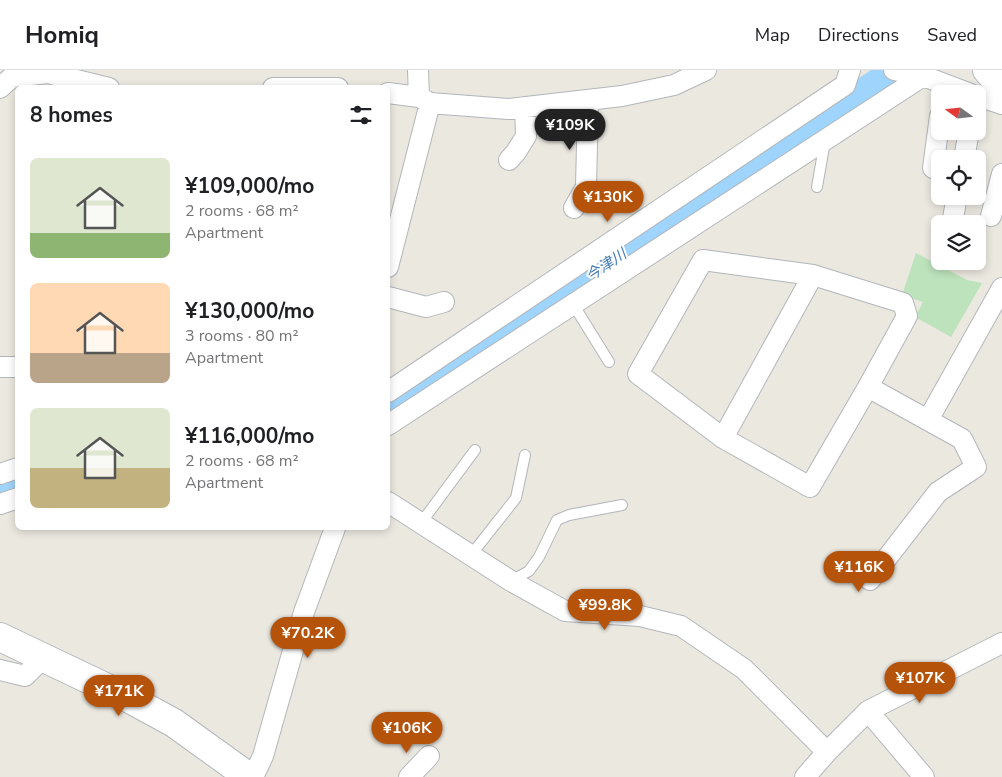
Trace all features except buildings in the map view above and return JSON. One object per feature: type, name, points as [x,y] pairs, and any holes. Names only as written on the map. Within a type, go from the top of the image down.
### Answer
[{"type":"street","points":[[390,258],[424,100],[418,70]]},
{"type":"street","points":[[390,93],[424,100],[508,109],[622,96],[674,78],[706,70]]},
{"type":"street","points":[[390,391],[845,85],[850,70]]},
{"type":"street","points":[[894,70],[923,76],[938,85]]},
{"type":"street","points":[[987,70],[1002,88]]},
{"type":"street","points":[[0,88],[12,77],[48,73],[101,80]]},
{"type":"street","points":[[390,424],[923,76]]},
{"type":"street","points":[[986,99],[1002,104]]},
{"type":"street","points":[[574,208],[586,187],[588,100]]},
{"type":"street","points":[[509,160],[526,136],[525,106]]},
{"type":"street","points":[[991,216],[1002,174]]},
{"type":"street","points":[[703,260],[812,275],[903,304],[907,316],[810,487],[723,438],[638,374],[703,260]]},
{"type":"street","points":[[723,438],[812,275]]},
{"type":"street","points":[[928,420],[1002,288]]},
{"type":"street","points":[[390,298],[426,307],[444,302]]},
{"type":"street","points":[[0,367],[15,367]]},
{"type":"street","points":[[868,387],[962,439],[976,467],[938,492],[870,580]]},
{"type":"street","points":[[0,474],[15,469]]},
{"type":"street","points":[[0,504],[15,499]]},
{"type":"street","points":[[390,503],[511,581],[565,611],[640,616],[681,626],[744,669],[827,752]]},
{"type":"street","points":[[0,637],[130,699],[174,723],[251,777],[263,756],[304,612],[334,530]]},
{"type":"street","points":[[804,777],[868,711],[1002,643]]},
{"type":"street","points":[[0,670],[25,676],[44,657]]},
{"type":"street","points":[[868,711],[924,777]]},
{"type":"street","points":[[409,777],[429,756]]},
{"type":"lane","points":[[818,187],[825,141]]},
{"type":"lane","points":[[573,304],[609,362]]},
{"type":"lane","points":[[421,523],[475,450]]},
{"type":"lane","points":[[471,555],[516,498],[526,455]]},
{"type":"lane","points":[[511,581],[529,571],[539,557],[557,520],[569,514],[622,506]]},
{"type":"green space","points":[[916,253],[931,261],[931,270],[948,270],[967,280],[982,283],[951,337],[915,317],[923,302],[902,295]]},
{"type":"waterway","name":"今津川","points":[[390,409],[899,70]]},
{"type":"waterway","name":"今津川","points":[[0,488],[15,483]]}]
